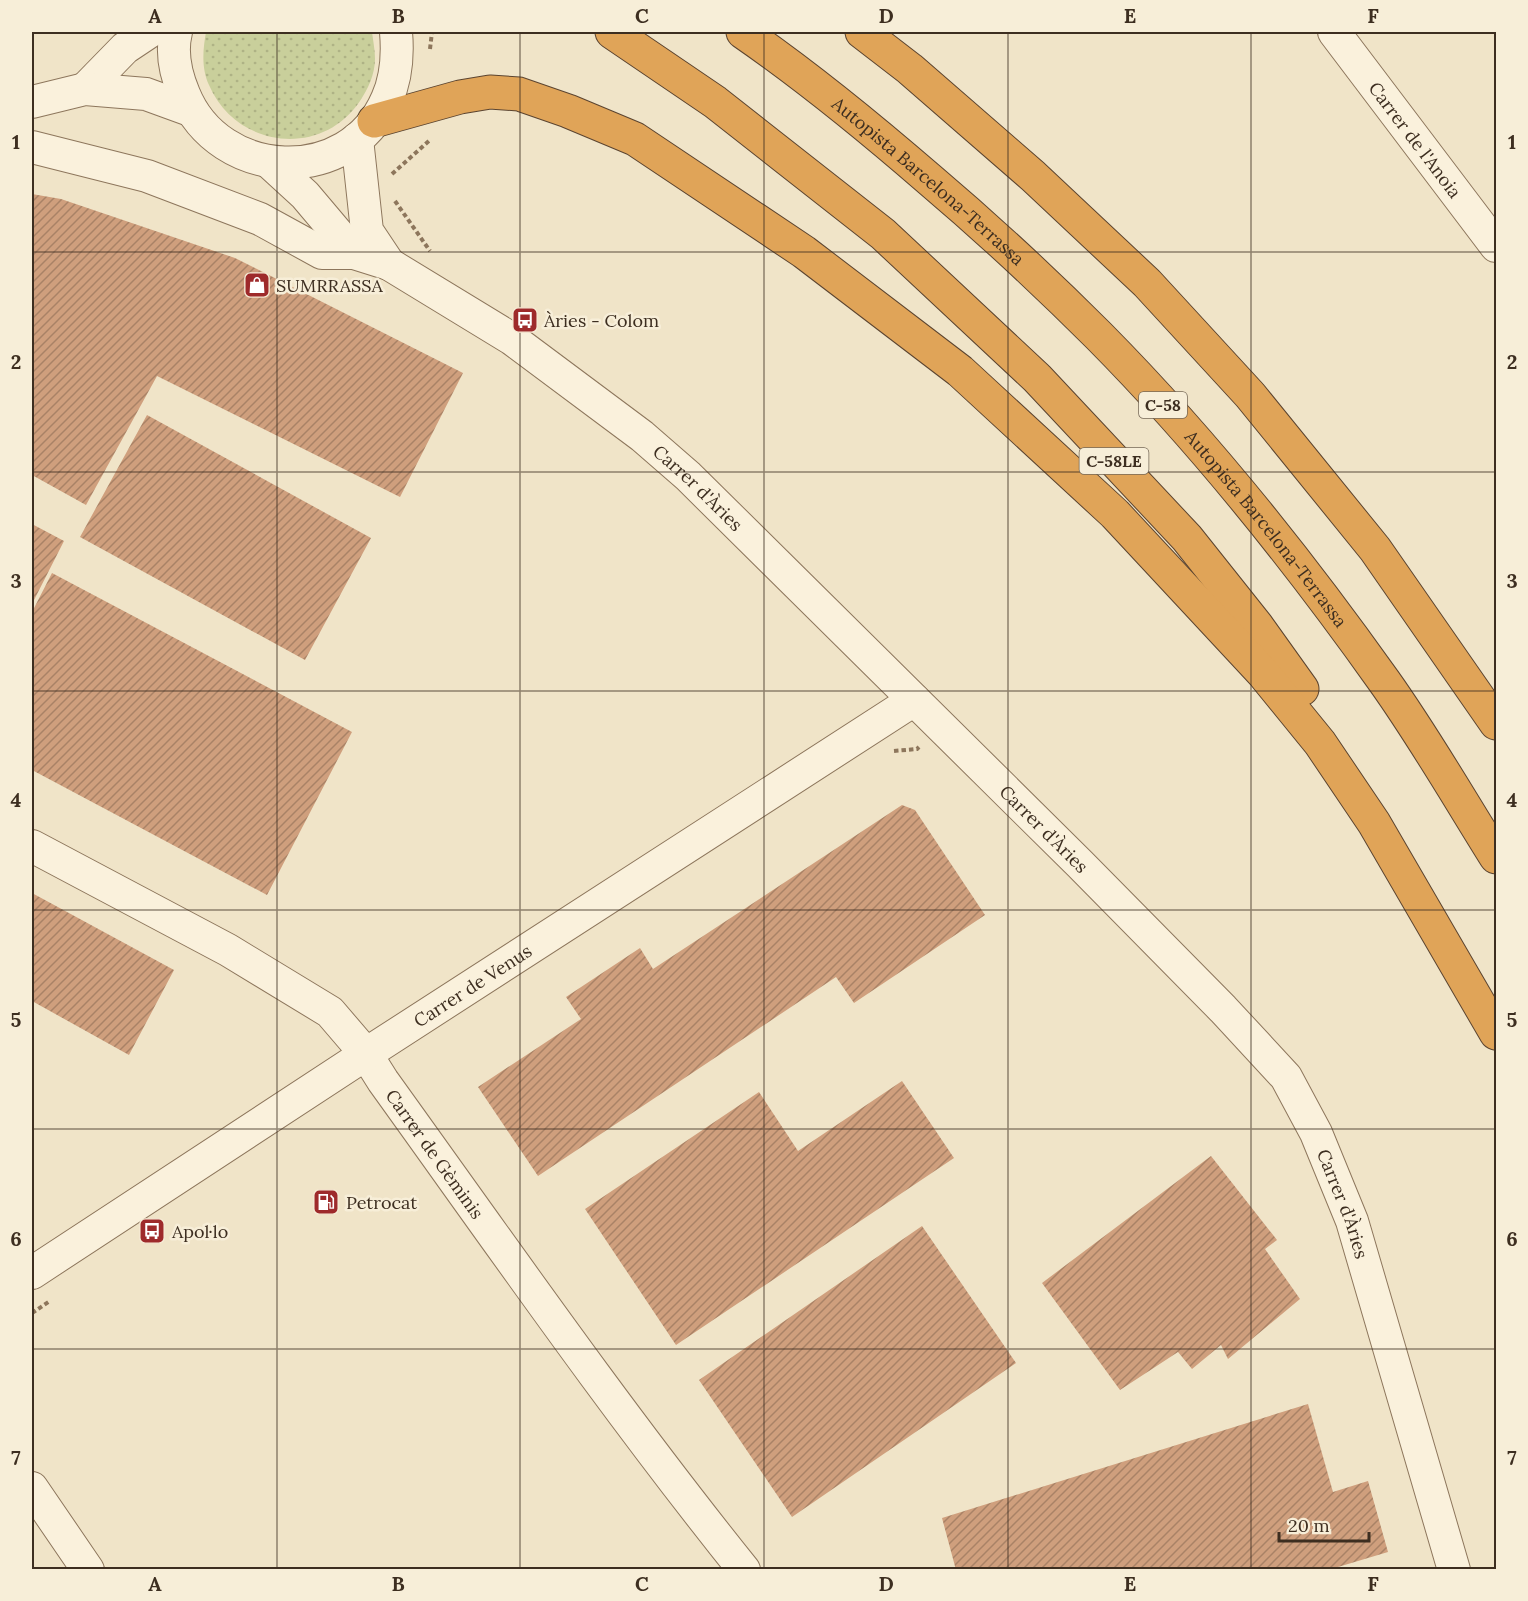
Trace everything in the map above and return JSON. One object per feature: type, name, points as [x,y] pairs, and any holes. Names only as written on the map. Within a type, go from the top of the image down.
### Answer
[{"type":"highway","name":"C-58LE","points":[[612,32],[715,102],[883,234],[1037,378],[1187,538],[1257,626],[1325,720],[1448,910],[1497,998]]},
{"type":"highway","name":"Autopista Barcelona-Terrassa","points":[[743,32],[780,57],[868,126],[986,227],[1100,337],[1194,440],[1276,536],[1385,682],[1497,857]]},
{"type":"highway","points":[[862,32],[910,69],[1033,176],[1147,283],[1250,395],[1375,549],[1494,717]]},
{"type":"highway","points":[[365,130],[438,103],[489,92],[519,94],[568,111],[635,139],[804,252],[960,371],[1115,514],[1263,673],[1320,743],[1374,823],[1497,1033]]},
{"type":"street","points":[[85,89],[125,48],[149,32]]},
{"type":"street","points":[[176,32],[174,42],[177,78],[190,110],[211,135],[238,153],[269,162],[300,163],[330,155],[365,130],[386,101],[394,79],[398,55],[396,32]]},
{"type":"street","name":"Carrer de l'Anoia","points":[[1334,32],[1497,246]]},
{"type":"street","points":[[32,102],[85,89],[146,94],[190,110]]},
{"type":"street","name":"Carrer d'Àries","points":[[365,130],[367,231],[389,264]]},
{"type":"street","points":[[32,147],[147,176],[260,219],[322,253],[354,253]]},
{"type":"street","points":[[269,162],[305,195],[354,253]]},
{"type":"street","name":"Carrer d'Àries","points":[[354,253],[389,264],[512,339],[642,436],[688,476],[1223,1009],[1286,1077],[1316,1132],[1352,1221],[1454,1569]]},
{"type":"street","name":"Carrer de Venus","points":[[32,1273],[914,700]]},
{"type":"street","name":"Carrer de Gèminis","points":[[32,846],[228,950],[330,1012],[366,1054],[382,1081],[574,1345],[744,1569]]},
{"type":"street","points":[[32,1488],[88,1569]]},
{"type":"path","points":[[430,53],[432,32]]},
{"type":"path","points":[[391,175],[446,125],[438,103]]},
{"type":"path","points":[[395,200],[431,253]]},
{"type":"path","points":[[892,751],[916,749],[943,728]]},
{"type":"path","points":[[32,1313],[51,1300]]},
{"type":"green space","points":[[206,32],[372,32],[374,70],[360,101],[343,120],[324,132],[302,138],[280,138],[258,133],[238,122],[222,106],[209,85],[205,72]]},
{"type":"building","points":[[32,194],[61,199],[235,258],[463,373],[400,497],[157,376],[86,505],[32,475]]},
{"type":"building","points":[[147,415],[371,538],[305,660],[80,537]]},
{"type":"building","points":[[32,524],[64,541],[32,604]]},
{"type":"building","points":[[52,573],[352,732],[267,895],[32,770],[32,612]]},
{"type":"building","points":[[902,805],[915,810],[985,915],[854,1003],[836,977],[538,1176],[478,1087],[581,1019],[566,997],[640,948],[653,969]]},
{"type":"building","points":[[32,893],[174,970],[129,1055],[32,1001]]},
{"type":"building","points":[[902,1081],[954,1158],[676,1345],[585,1209],[759,1092],[798,1151]]},
{"type":"building","points":[[1211,1156],[1277,1240],[1265,1249],[1300,1299],[1228,1359],[1221,1345],[1192,1369],[1178,1352],[1120,1390],[1042,1283]]},
{"type":"building","points":[[922,1226],[1016,1363],[792,1517],[699,1380]]},
{"type":"building","points":[[1308,1404],[1333,1492],[1368,1481],[1388,1552],[1328,1570],[956,1570],[942,1518]]},
{"type":"place","name":"SUMRRASSA","points":[[257,285]]},
{"type":"place","name":"Àries - Colom","points":[[525,320]]},
{"type":"place","name":"Petrocat","points":[[326,1202]]},
{"type":"place","name":"Apol·lo","points":[[152,1231]]}]
